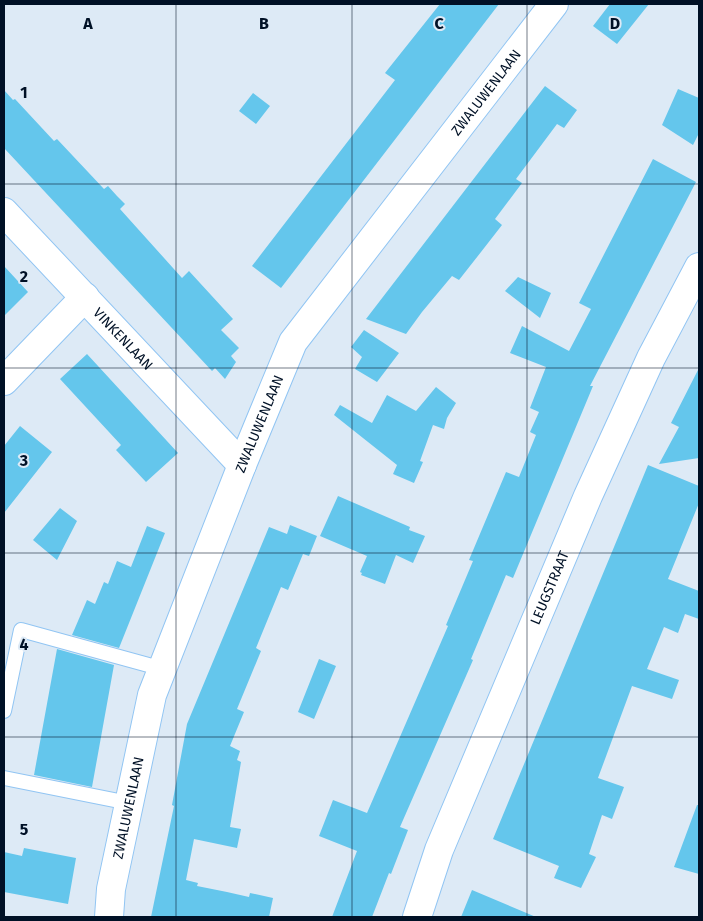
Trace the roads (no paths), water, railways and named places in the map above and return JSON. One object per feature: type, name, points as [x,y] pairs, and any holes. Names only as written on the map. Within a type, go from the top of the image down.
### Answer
[{"type":"street","name":"ZWALUWENLAAN","points":[[109,917],[111,888],[152,695],[242,465],[293,342],[554,4]]},
{"type":"street","name":"VINKENLAAN","points":[[4,212],[242,465]]},
{"type":"street","name":"LEUGSTRAAT","points":[[417,917],[439,850],[588,496],[651,358],[699,267]]},
{"type":"street","points":[[4,381],[85,297]]},
{"type":"lane","points":[[4,710],[21,630],[163,669]]},
{"type":"lane","points":[[4,778],[129,803]]}]
